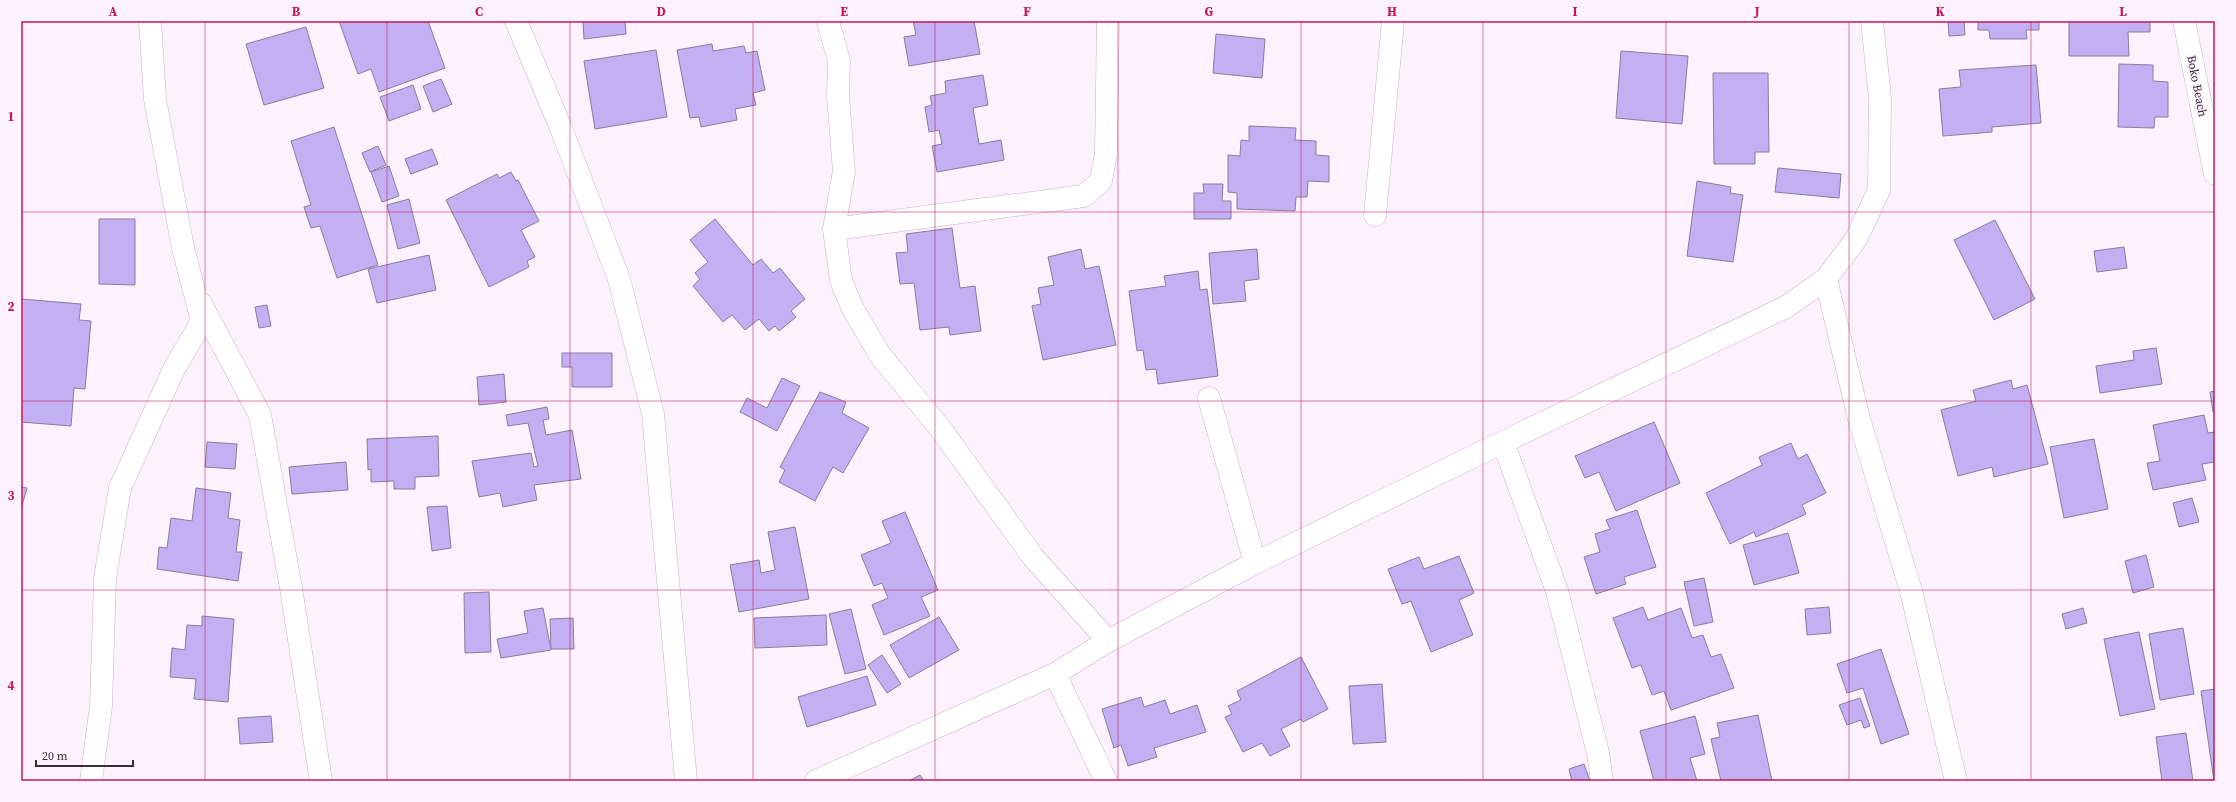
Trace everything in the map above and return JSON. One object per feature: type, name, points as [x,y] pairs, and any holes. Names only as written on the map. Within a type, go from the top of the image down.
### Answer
[{"type":"street","points":[[91,781],[101,706],[105,578],[120,488],[174,370],[202,321],[183,248],[155,99],[150,21]]},
{"type":"street","points":[[516,21],[561,128],[619,279],[653,414],[674,673],[686,781]]},
{"type":"street","points":[[828,21],[838,61],[838,97],[844,171],[834,229],[841,281],[853,309],[880,355],[940,428],[1033,556],[1108,641]]},
{"type":"street","points":[[834,229],[1084,196],[1101,181],[1106,154],[1108,21]]},
{"type":"street","points":[[1375,216],[1393,21]]},
{"type":"street","points":[[816,781],[1055,674],[1108,641],[1255,564],[1502,442],[1786,307],[1826,279],[1856,239],[1879,190],[1880,98],[1872,21]]},
{"type":"street","name":"Boko Beach","points":[[2184,21],[2215,174]]},
{"type":"street","points":[[1826,279],[1859,419],[1911,591],[1956,781]]},
{"type":"street","points":[[196,295],[260,415],[291,588],[321,781]]},
{"type":"street","points":[[1209,398],[1255,564]]},
{"type":"street","points":[[1502,442],[1557,591],[1598,753],[1602,781]]},
{"type":"street","points":[[1055,674],[1106,781]]},
{"type":"building","points":[[339,21],[428,21],[445,68],[379,92],[371,69],[358,74]]},
{"type":"building","points":[[583,21],[625,21],[626,34],[584,39]]},
{"type":"building","points":[[913,21],[974,21],[980,54],[909,66],[904,37],[916,35]]},
{"type":"building","points":[[1948,21],[1964,21],[1965,35],[1949,36]]},
{"type":"building","points":[[1978,21],[2039,21],[2039,30],[2026,30],[2027,39],[1990,39],[1989,30],[1978,30]]},
{"type":"building","points":[[2069,21],[2150,21],[2150,32],[2128,32],[2129,56],[2069,56]]},
{"type":"building","points":[[306,27],[324,88],[264,105],[246,44]]},
{"type":"building","points":[[1216,34],[1265,39],[1262,78],[1213,73]]},
{"type":"building","points":[[712,44],[713,51],[744,46],[746,53],[757,51],[765,90],[753,93],[756,105],[735,109],[737,120],[701,127],[699,117],[690,118],[677,50]]},
{"type":"building","points":[[656,50],[667,117],[595,129],[584,61]]},
{"type":"building","points":[[1621,51],[1688,56],[1682,124],[1616,118]]},
{"type":"building","points":[[2119,64],[2153,65],[2153,81],[2168,82],[2168,117],[2155,117],[2154,128],[2118,127]]},
{"type":"building","points":[[2036,65],[2041,123],[1992,127],[1992,132],[1943,136],[1939,89],[1961,87],[1959,70]]},
{"type":"building","points":[[1713,73],[1768,73],[1769,152],[1755,152],[1755,164],[1714,164]]},
{"type":"building","points":[[983,75],[988,105],[973,108],[979,144],[1001,140],[1004,160],[937,172],[932,146],[942,144],[939,130],[929,132],[925,107],[932,105],[930,96],[946,93],[945,81]]},
{"type":"building","points":[[441,79],[452,104],[433,112],[423,86]]},
{"type":"building","points":[[413,85],[421,109],[389,121],[380,97]]},
{"type":"building","points":[[1249,126],[1296,128],[1295,140],[1316,141],[1316,155],[1329,156],[1329,182],[1308,181],[1307,197],[1296,197],[1295,211],[1237,209],[1237,193],[1228,192],[1228,155],[1240,156],[1241,140],[1249,141]]},
{"type":"building","points":[[334,127],[378,265],[337,278],[320,226],[311,228],[304,207],[311,205],[291,141]]},
{"type":"building","points":[[378,146],[386,165],[370,172],[362,153]]},
{"type":"building","points":[[432,149],[438,164],[411,174],[405,159]]},
{"type":"building","points":[[389,166],[399,196],[382,202],[371,172]]},
{"type":"building","points":[[1778,168],[1841,174],[1839,198],[1775,192]]},
{"type":"building","points":[[511,172],[516,181],[518,180],[539,221],[521,230],[535,257],[527,261],[529,267],[489,287],[446,200],[497,174],[499,178]]},
{"type":"building","points":[[1697,181],[1731,187],[1730,193],[1743,195],[1733,262],[1687,256]]},
{"type":"building","points":[[1203,184],[1223,184],[1222,201],[1231,201],[1231,219],[1194,219],[1194,193],[1204,193]]},
{"type":"building","points":[[409,199],[420,243],[398,249],[387,205]]},
{"type":"building","points":[[99,219],[135,219],[135,285],[99,284]]},
{"type":"building","points":[[715,219],[753,265],[761,259],[773,273],[780,268],[805,299],[791,311],[796,317],[779,331],[775,326],[769,331],[759,319],[745,330],[732,315],[723,322],[693,286],[700,279],[695,273],[708,262],[690,240]]},
{"type":"building","points":[[1995,220],[2035,299],[1994,320],[1954,240]]},
{"type":"building","points":[[952,228],[960,288],[975,286],[981,331],[950,335],[949,327],[920,330],[914,283],[900,284],[896,253],[908,252],[906,234]]},
{"type":"building","points":[[2124,247],[2127,268],[2097,272],[2094,251]]},
{"type":"building","points":[[1081,249],[1085,269],[1099,266],[1116,345],[1043,360],[1032,306],[1041,304],[1038,288],[1054,285],[1048,257]]},
{"type":"building","points":[[1257,249],[1259,279],[1244,281],[1246,301],[1213,304],[1209,253]]},
{"type":"building","points":[[429,255],[436,290],[377,303],[368,269]]},
{"type":"building","points":[[1198,271],[1200,290],[1207,289],[1218,376],[1158,384],[1156,369],[1146,370],[1143,350],[1137,351],[1129,291],[1166,286],[1164,276]]},
{"type":"building","points":[[21,299],[81,304],[79,320],[91,321],[85,389],[74,388],[71,426],[21,422]]},
{"type":"building","points":[[267,305],[271,326],[259,328],[255,307]]},
{"type":"building","points":[[2156,348],[2162,384],[2100,393],[2096,366],[2134,360],[2133,351]]},
{"type":"building","points":[[562,353],[612,353],[612,387],[572,387],[572,367],[562,367]]},
{"type":"building","points":[[504,374],[506,402],[479,405],[477,377]]},
{"type":"building","points":[[782,378],[800,386],[777,431],[740,412],[747,398],[767,408]]},
{"type":"building","points":[[2011,380],[2013,389],[2027,385],[2048,464],[1994,477],[1992,467],[1958,476],[1941,410],[1976,401],[1973,390]]},
{"type":"building","points":[[2215,391],[2215,412],[2213,412],[2210,392]]},
{"type":"building","points":[[820,392],[846,402],[842,413],[869,428],[843,473],[833,467],[815,501],[779,482],[785,470],[780,467]]},
{"type":"building","points":[[547,407],[549,419],[543,420],[546,435],[572,430],[581,479],[534,485],[537,500],[503,507],[500,493],[479,497],[472,461],[531,453],[534,467],[538,466],[528,423],[508,426],[506,415]]},
{"type":"building","points":[[2204,415],[2208,433],[2215,432],[2215,462],[2202,464],[2206,480],[2153,490],[2147,463],[2160,461],[2153,425]]},
{"type":"building","points":[[1654,422],[1680,483],[1616,511],[1599,472],[1585,478],[1575,456]]},
{"type":"building","points":[[438,436],[439,476],[415,477],[415,489],[394,489],[394,481],[371,482],[371,469],[368,470],[367,439]]},
{"type":"building","points":[[2094,439],[2108,509],[2064,518],[2050,447]]},
{"type":"building","points":[[207,442],[237,444],[235,469],[205,467]]},
{"type":"building","points":[[1791,443],[1798,459],[1807,454],[1826,493],[1802,505],[1806,514],[1756,537],[1754,532],[1730,544],[1706,493],[1762,465],[1759,457]]},
{"type":"building","points":[[346,462],[348,490],[292,494],[289,467]]},
{"type":"building","points":[[21,487],[27,488],[21,509]]},
{"type":"building","points":[[196,488],[231,493],[228,518],[240,520],[236,552],[242,552],[238,581],[157,569],[159,547],[167,548],[171,518],[192,521]]},
{"type":"building","points":[[2192,498],[2199,522],[2179,527],[2173,503]]},
{"type":"building","points":[[447,506],[451,548],[432,551],[427,507]]},
{"type":"building","points":[[1637,510],[1656,567],[1624,577],[1626,584],[1596,594],[1584,557],[1600,552],[1595,534],[1610,529],[1606,520]]},
{"type":"building","points":[[905,512],[938,590],[921,597],[930,616],[884,635],[872,605],[888,598],[882,583],[874,586],[861,555],[891,543],[882,521]]},
{"type":"building","points":[[795,527],[809,599],[739,612],[730,565],[759,560],[761,573],[775,570],[768,532]]},
{"type":"building","points":[[1788,533],[1799,573],[1754,585],[1743,545]]},
{"type":"building","points":[[2146,555],[2154,587],[2133,593],[2125,561]]},
{"type":"building","points":[[1459,556],[1474,593],[1459,600],[1473,635],[1431,652],[1411,601],[1402,604],[1388,569],[1419,557],[1424,569]]},
{"type":"building","points":[[1704,578],[1713,622],[1694,626],[1684,582]]},
{"type":"building","points":[[489,592],[491,652],[465,653],[464,593]]},
{"type":"building","points":[[1643,607],[1648,620],[1681,608],[1692,638],[1703,635],[1711,657],[1721,654],[1734,688],[1671,710],[1664,691],[1652,695],[1641,665],[1632,668],[1613,618]]},
{"type":"building","points":[[1829,607],[1831,633],[1807,635],[1805,609]]},
{"type":"building","points":[[543,608],[551,650],[501,658],[497,639],[528,633],[524,611]]},
{"type":"building","points":[[2083,608],[2087,623],[2066,629],[2062,614]]},
{"type":"building","points":[[851,609],[866,669],[845,674],[829,614]]},
{"type":"building","points":[[826,615],[827,645],[755,648],[754,618]]},
{"type":"building","points":[[202,616],[234,619],[228,702],[194,699],[196,679],[170,677],[172,648],[185,650],[187,625],[202,626]]},
{"type":"building","points":[[939,617],[959,650],[909,678],[890,645]]},
{"type":"building","points":[[573,618],[574,649],[551,649],[550,619]]},
{"type":"building","points":[[2183,628],[2194,694],[2160,700],[2149,634]]},
{"type":"building","points":[[2139,632],[2155,709],[2120,716],[2104,639]]},
{"type":"building","points":[[1881,649],[1909,734],[1881,744],[1863,688],[1847,693],[1837,664]]},
{"type":"building","points":[[882,655],[901,684],[887,693],[868,665]]},
{"type":"building","points":[[1301,657],[1328,709],[1303,722],[1301,719],[1281,729],[1290,746],[1270,756],[1262,743],[1243,752],[1225,717],[1232,714],[1228,706],[1241,700],[1237,691]]},
{"type":"building","points":[[867,676],[876,705],[807,727],[798,697]]},
{"type":"building","points":[[1382,684],[1386,742],[1353,744],[1349,686]]},
{"type":"building","points":[[2215,689],[2215,781],[2214,781],[2201,691]]},
{"type":"building","points":[[1141,697],[1144,707],[1165,700],[1170,714],[1197,705],[1206,732],[1154,748],[1157,757],[1128,766],[1121,745],[1114,748],[1102,709]]},
{"type":"building","points":[[1860,698],[1870,726],[1864,728],[1861,720],[1847,725],[1839,705]]},
{"type":"building","points":[[1758,715],[1772,781],[1721,781],[1711,739],[1720,737],[1717,723]]},
{"type":"building","points":[[271,716],[273,742],[240,744],[238,718]]},
{"type":"building","points":[[1695,716],[1705,754],[1690,758],[1697,781],[1654,781],[1640,731]]},
{"type":"building","points":[[2186,733],[2193,781],[2162,781],[2156,737]]},
{"type":"building","points":[[1584,764],[1590,781],[1572,781],[1569,769]]},
{"type":"building","points":[[920,775],[924,781],[909,781]]}]
